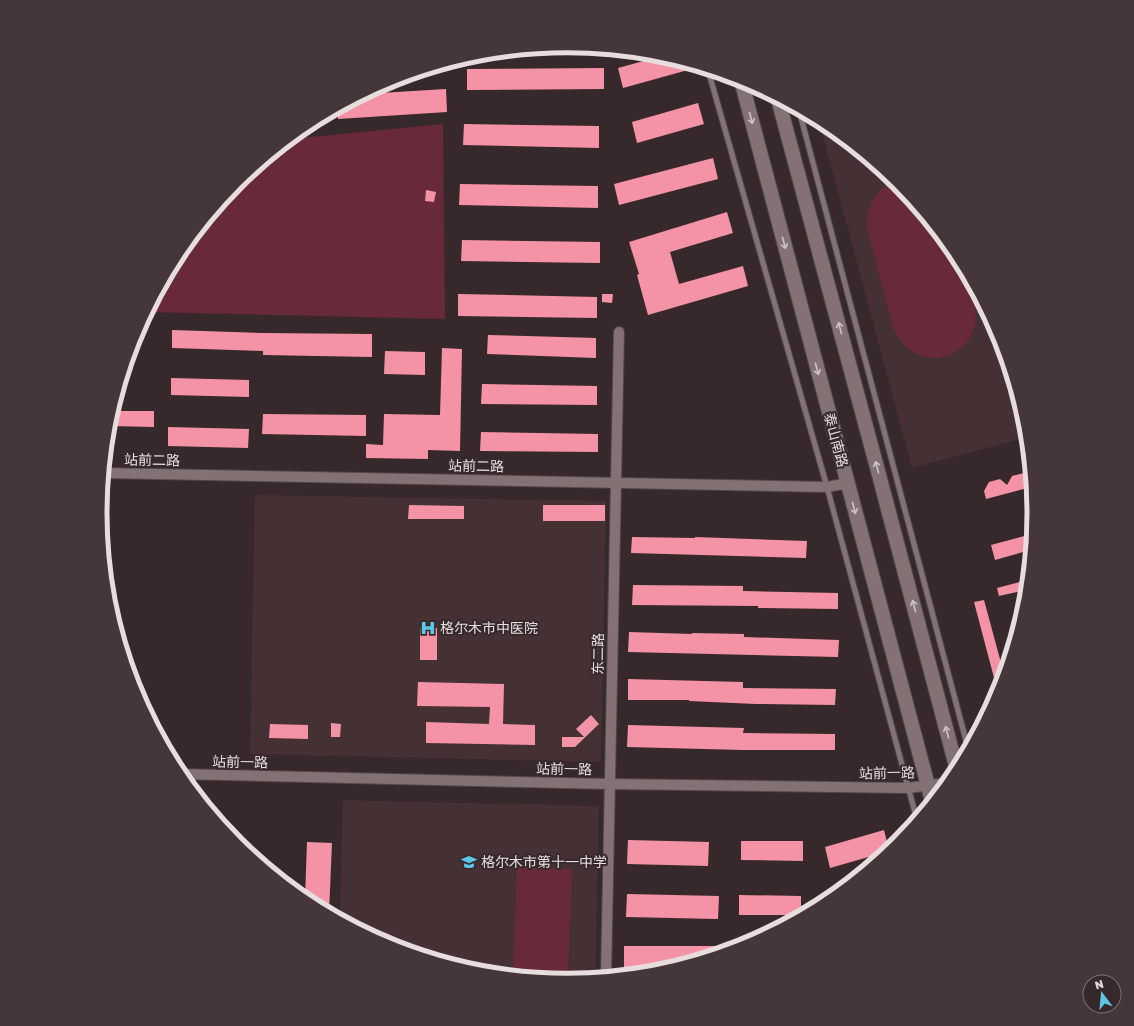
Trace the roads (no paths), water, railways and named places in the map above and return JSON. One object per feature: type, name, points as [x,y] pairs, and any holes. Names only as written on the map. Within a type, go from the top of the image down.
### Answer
[{"type":"street","name":"泰山南路","points":[[742,88],[930,795]]},
{"type":"street","points":[[780,105],[954,760]]},
{"type":"street","name":"东二路","points":[[606,971],[619,332]]},
{"type":"street","name":"站前二路","points":[[109,473],[827,487],[848,483]]},
{"type":"street","name":"站前一路","points":[[189,774],[610,784],[908,788],[938,784]]},
{"type":"lane","points":[[710,76],[827,487],[915,814]]},
{"type":"lane","points":[[801,117],[966,741]]},
{"type":"place","name":"格尔木市中医院","points":[[428,628]]},
{"type":"place","name":"格尔木市第十一中学","points":[[469,862]]}]
